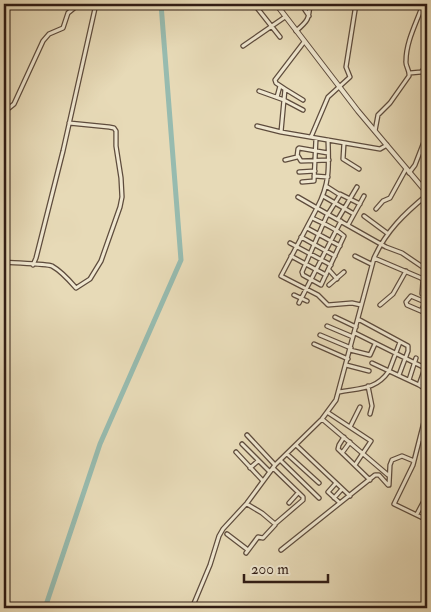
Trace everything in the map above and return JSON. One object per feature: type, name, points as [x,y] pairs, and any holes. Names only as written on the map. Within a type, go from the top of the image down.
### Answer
[{"type":"street","points":[[4,106],[9,108],[14,104],[46,36],[64,28],[68,13],[79,4]]},
{"type":"street","points":[[33,265],[39,250],[70,123],[96,4]]},
{"type":"street","points":[[254,4],[280,38]]},
{"type":"street","points":[[192,608],[210,565],[219,536],[247,504],[280,460],[322,419],[336,400],[355,333],[371,264],[380,243],[410,209],[427,194],[304,42],[276,4]]},
{"type":"street","points":[[301,4],[310,16]]},
{"type":"street","points":[[296,31],[310,16],[310,4]]},
{"type":"street","points":[[311,137],[328,97],[350,77],[346,67],[356,4]]},
{"type":"street","points":[[375,131],[378,115],[401,89],[410,73],[406,61],[412,32],[423,4]]},
{"type":"street","points":[[243,46],[285,17]]},
{"type":"street","points":[[303,100],[275,81],[304,42]]},
{"type":"street","points":[[410,73],[421,72],[427,66]]},
{"type":"street","points":[[277,97],[280,86]]},
{"type":"street","points":[[282,132],[285,89]]},
{"type":"street","points":[[259,91],[284,100],[303,110]]},
{"type":"street","points":[[4,262],[52,266],[78,288],[90,280],[101,261],[122,197],[116,131],[114,128],[70,123]]},
{"type":"street","points":[[257,126],[380,149],[387,145]]},
{"type":"street","points":[[376,209],[383,201],[390,198],[408,171],[416,165],[427,134]]},
{"type":"street","points":[[302,182],[314,182],[316,138]]},
{"type":"street","points":[[328,140],[328,177],[323,196],[281,276],[318,295],[328,305],[361,304]]},
{"type":"street","points":[[344,143],[343,158],[359,169]]},
{"type":"street","points":[[328,153],[299,148],[298,150],[298,156],[301,161],[328,160]]},
{"type":"street","points":[[285,160],[298,156]]},
{"type":"street","points":[[299,172],[314,171]]},
{"type":"street","points":[[314,176],[328,177]]},
{"type":"street","points":[[326,186],[360,204]]},
{"type":"street","points":[[299,303],[332,241],[344,208],[357,187]]},
{"type":"street","points":[[312,218],[323,223],[337,230],[344,236],[321,285],[302,274],[318,233],[323,223],[328,213],[340,194]]},
{"type":"street","points":[[323,196],[354,214]]},
{"type":"street","points":[[348,225],[364,196]]},
{"type":"street","points":[[298,197],[380,243],[402,253],[427,269]]},
{"type":"street","points":[[364,216],[387,233]]},
{"type":"street","points":[[307,228],[340,246]]},
{"type":"street","points":[[301,238],[335,256]]},
{"type":"street","points":[[290,243],[331,265]]},
{"type":"street","points":[[291,256],[326,275]]},
{"type":"street","points":[[355,256],[371,264]]},
{"type":"street","points":[[374,258],[422,279],[422,294],[427,296]]},
{"type":"street","points":[[329,270],[336,278]]},
{"type":"street","points":[[380,305],[393,294],[406,271]]},
{"type":"street","points":[[329,285],[344,272]]},
{"type":"street","points":[[294,295],[307,301]]},
{"type":"street","points":[[421,311],[426,302],[411,296],[406,305],[427,314]]},
{"type":"street","points":[[335,317],[356,326]]},
{"type":"street","points":[[358,319],[408,347],[399,375]]},
{"type":"street","points":[[327,326],[353,337]]},
{"type":"street","points":[[355,333],[424,368],[419,384]]},
{"type":"street","points":[[320,335],[350,349],[370,355],[376,344]]},
{"type":"street","points":[[339,392],[379,383],[389,371],[400,342]]},
{"type":"street","points":[[314,344],[348,359]]},
{"type":"street","points":[[409,380],[416,358]]},
{"type":"street","points":[[372,362],[419,384],[427,390]]},
{"type":"street","points":[[346,365],[369,371]]},
{"type":"street","points":[[368,386],[372,406],[370,414]]},
{"type":"street","points":[[350,426],[360,407]]},
{"type":"street","points":[[427,410],[415,461],[394,504],[426,519],[427,514]]},
{"type":"street","points":[[327,412],[371,440],[364,454],[355,465]]},
{"type":"street","points":[[322,419],[388,475]]},
{"type":"street","points":[[227,534],[247,551],[258,537],[263,538],[303,500],[246,435]]},
{"type":"street","points":[[344,437],[338,447],[370,480]]},
{"type":"street","points":[[421,439],[427,441]]},
{"type":"street","points":[[342,452],[350,442]]},
{"type":"street","points":[[242,444],[270,472]]},
{"type":"street","points":[[296,445],[350,496]]},
{"type":"street","points":[[236,452],[263,481]]},
{"type":"street","points":[[250,468],[263,453]]},
{"type":"street","points":[[287,454],[319,483]]},
{"type":"street","points":[[281,550],[377,475],[389,485],[390,462],[397,457],[402,456],[415,461]]},
{"type":"street","points":[[280,460],[319,498]]},
{"type":"street","points":[[336,483],[328,492],[340,503]]},
{"type":"street","points":[[334,498],[342,488]]},
{"type":"street","points":[[289,503],[298,493]]},
{"type":"street","points":[[417,514],[427,495]]},
{"type":"street","points":[[247,504],[276,524]]},
{"type":"street","points":[[427,538],[424,551],[427,557]]},
{"type":"street","points":[[405,608],[408,605],[414,608]]},
{"type":"waterway","points":[[45,608],[100,444],[181,260],[161,4]]}]
